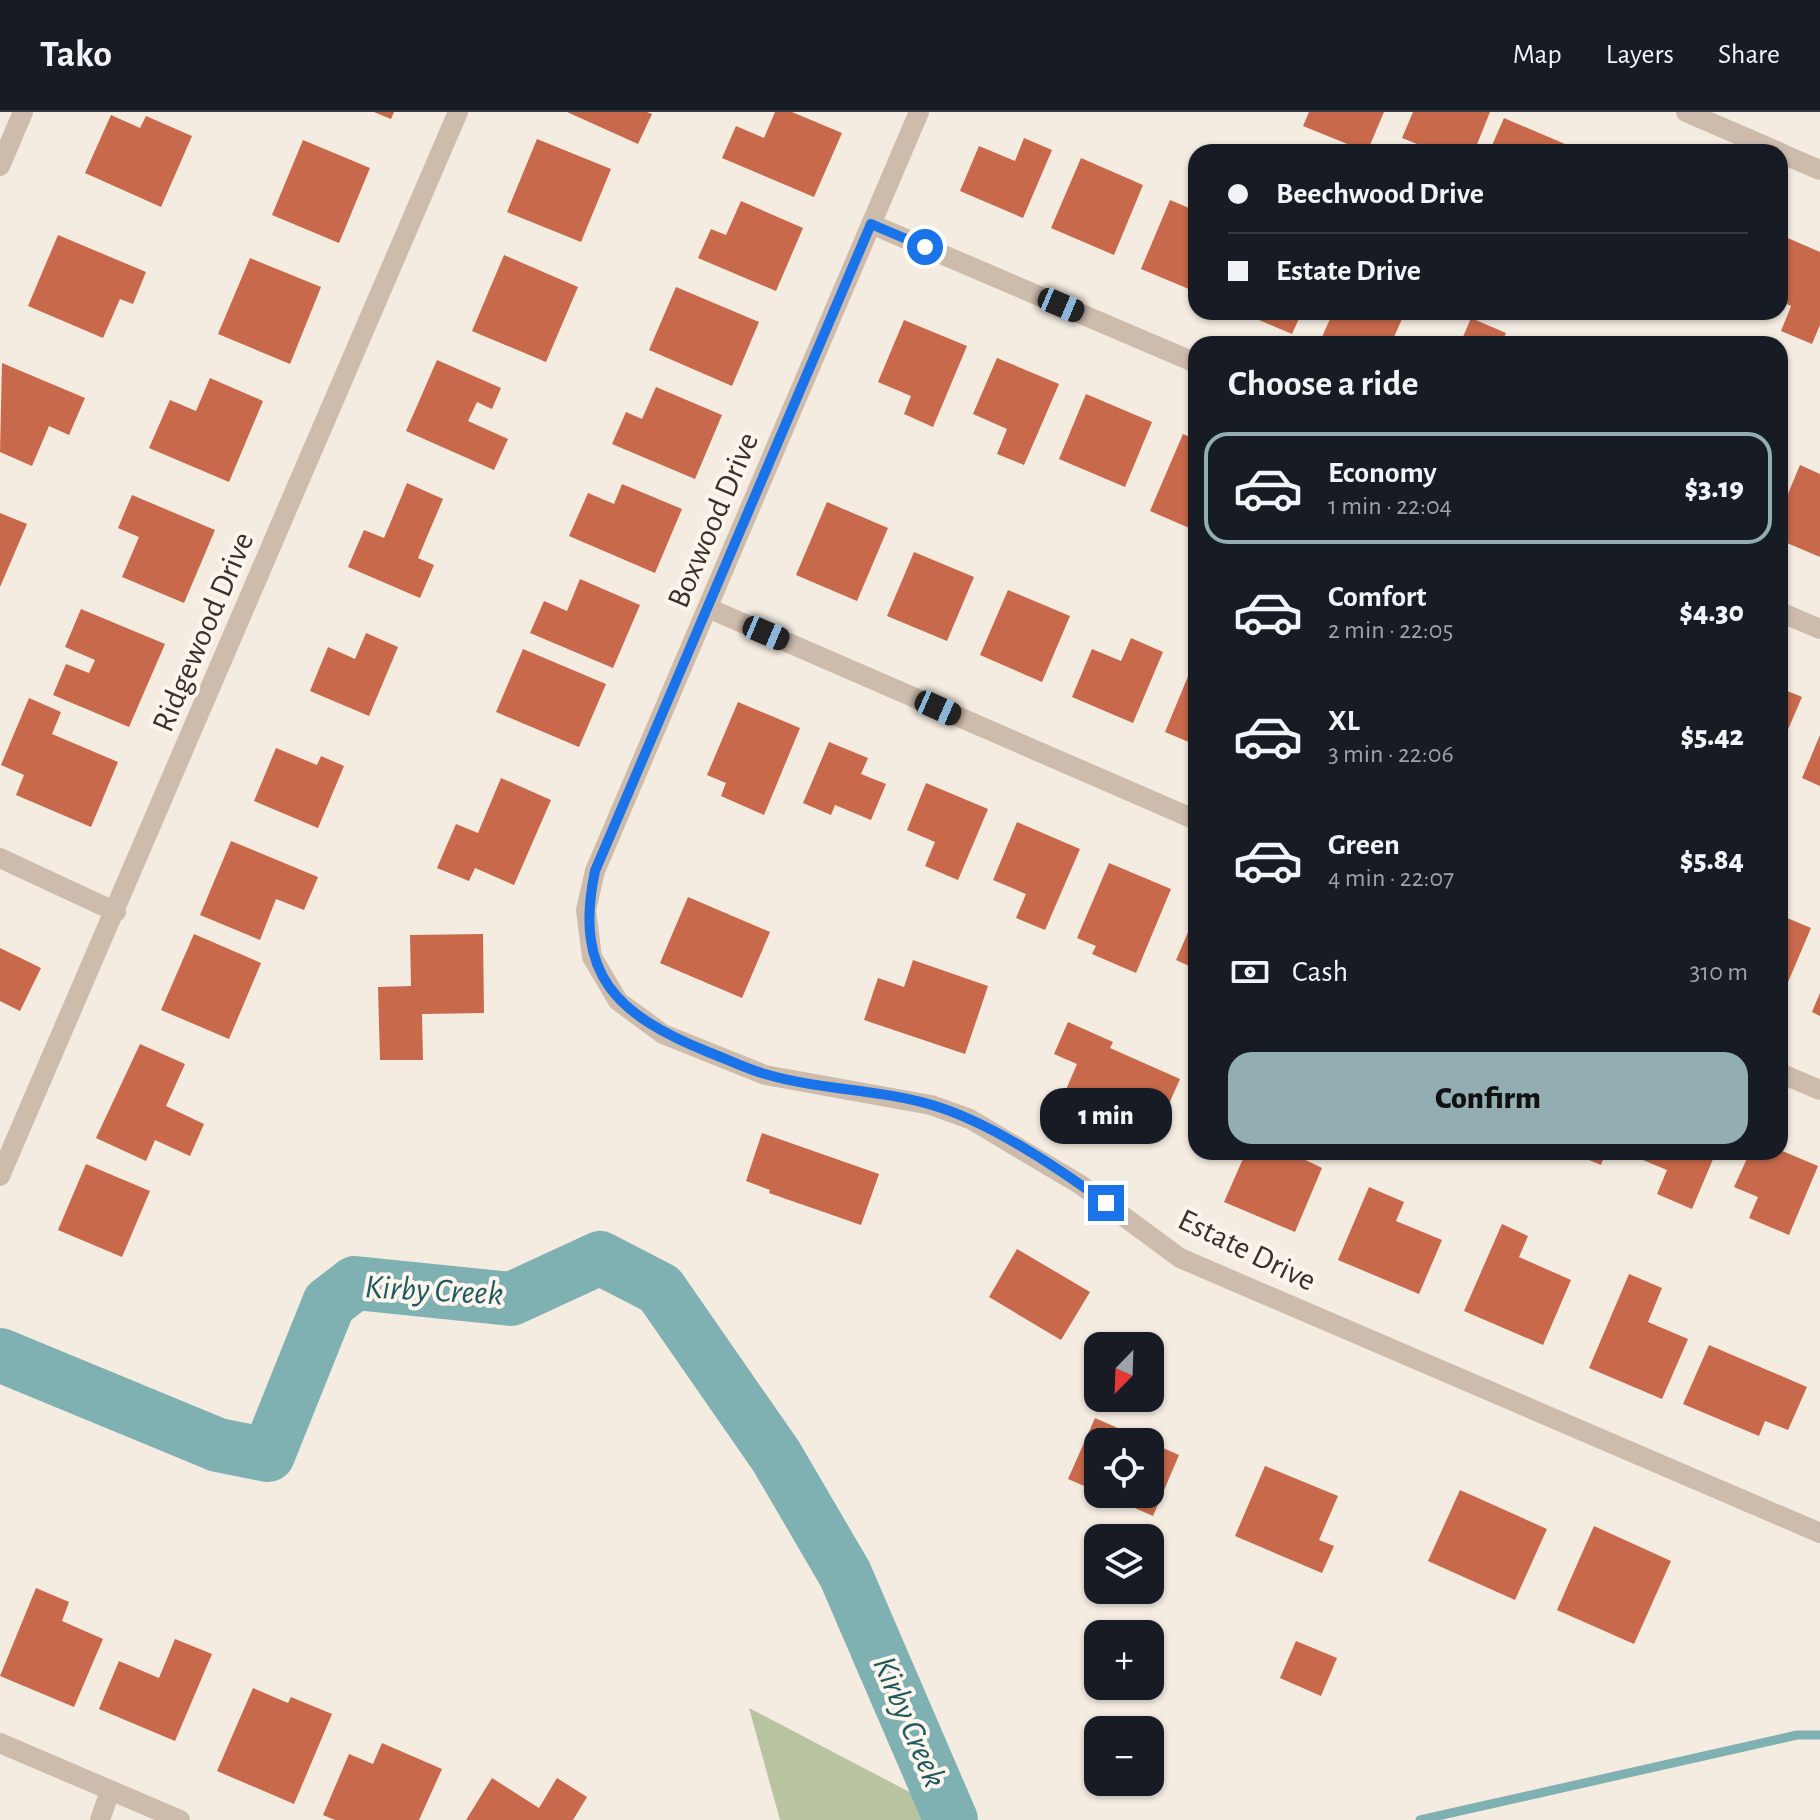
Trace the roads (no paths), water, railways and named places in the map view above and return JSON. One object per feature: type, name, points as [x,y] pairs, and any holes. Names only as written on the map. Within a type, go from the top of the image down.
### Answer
[{"type":"street","points":[[0,166],[23,112]]},
{"type":"street","name":"Ridgewood Drive","points":[[0,1176],[458,112]]},
{"type":"street","name":"Boxwood Drive","points":[[592,957],[586,910],[595,871],[919,112]]},
{"type":"street","points":[[1686,112],[1760,144]]},
{"type":"street","points":[[1788,156],[1820,170]]},
{"type":"street","points":[[871,224],[1188,360]]},
{"type":"street","points":[[708,608],[1188,817]]},
{"type":"street","points":[[1788,615],[1820,629]]},
{"type":"street","points":[[0,858],[116,912]]},
{"type":"street","name":"Estate Drive","points":[[592,957],[618,1001],[663,1034],[765,1075],[931,1105],[970,1119],[1081,1185],[1180,1258],[1820,1533]]},
{"type":"street","points":[[1788,1076],[1820,1090]]},
{"type":"street","points":[[0,1743],[180,1820]]},
{"type":"street","points":[[100,1820],[110,1791]]},
{"type":"waterway","name":"Kirby Creek","points":[[0,1355],[218,1445],[268,1455],[329,1303],[355,1283],[511,1299],[600,1258],[660,1289],[776,1456],[845,1574],[951,1820]]},
{"type":"waterway","points":[[1420,1820],[1797,1735],[1820,1735]]}]
